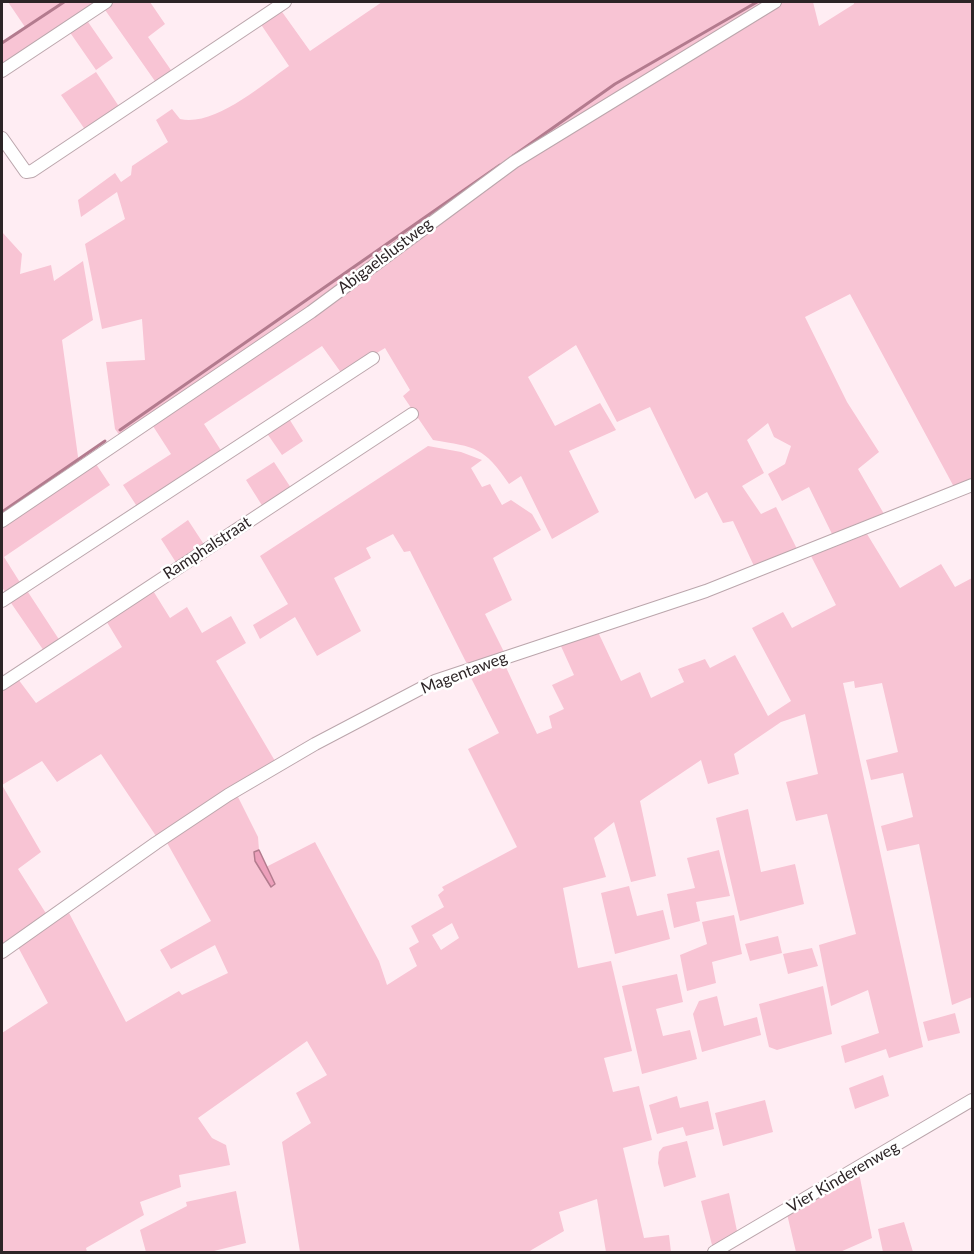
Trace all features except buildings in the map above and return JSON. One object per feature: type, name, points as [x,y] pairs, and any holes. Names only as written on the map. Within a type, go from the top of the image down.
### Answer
[{"type":"street","points":[[2,71],[106,2]]},
{"type":"street","points":[[2,138],[21,168],[26,172],[32,171],[285,2]]},
{"type":"street","name":"Abigaelslustweg","points":[[2,521],[310,312],[514,162],[775,2]]},
{"type":"street","points":[[2,601],[374,358]]},
{"type":"street","name":"Ramphalstraat","points":[[2,684],[412,414]]},
{"type":"street","name":"Magentaweg","points":[[2,952],[228,795],[315,744],[435,681],[706,591],[972,485]]},
{"type":"street","name":"Vier Kinderenweg","points":[[714,1252],[972,1100]]},
{"type":"shaded area","points":[[8,2],[101,2],[2,67],[2,43],[25,27]]},
{"type":"shaded area","points":[[112,2],[150,2],[165,24],[148,37],[173,73],[157,84],[103,7]]},
{"type":"shaded area","points":[[382,2],[771,2],[621,91],[309,310],[120,436],[115,429],[106,362],[145,360],[142,319],[102,329],[85,244],[125,219],[117,192],[81,217],[78,200],[115,173],[121,182],[131,175],[132,166],[168,142],[156,120],[172,109],[180,119],[193,120],[208,117],[237,103],[289,66],[260,23],[280,9],[310,51]]},
{"type":"shaded area","points":[[783,2],[813,2],[819,26],[854,2],[972,2],[972,480],[954,487],[850,294],[805,317],[847,402],[879,452],[858,469],[884,514],[832,534],[809,487],[782,501],[768,474],[785,464],[791,446],[774,437],[768,423],[747,440],[764,473],[742,486],[761,514],[776,507],[797,549],[754,566],[733,521],[723,523],[707,492],[695,499],[650,407],[617,422],[576,345],[528,377],[555,426],[600,403],[616,430],[569,451],[599,512],[552,539],[521,476],[509,484],[493,462],[478,451],[433,440],[403,396],[410,390],[385,348],[342,374],[322,346],[204,424],[222,452],[138,508],[123,485],[171,454],[151,423],[517,164]]},
{"type":"shaded area","points":[[86,19],[113,58],[96,70],[69,31]]},
{"type":"shaded area","points":[[96,72],[120,108],[86,131],[61,95]]},
{"type":"shaded area","points":[[2,232],[22,254],[20,274],[51,265],[54,281],[83,261],[93,320],[62,340],[79,464],[2,517]]},
{"type":"shaded area","points":[[288,417],[303,441],[282,455],[266,432]]},
{"type":"shaded area","points":[[428,446],[461,452],[482,460],[471,468],[482,487],[490,484],[502,505],[511,500],[532,514],[541,530],[493,558],[512,600],[485,614],[504,652],[467,664],[410,551],[404,552],[393,534],[366,548],[371,558],[334,578],[361,631],[317,656],[295,617],[260,639],[253,625],[288,604],[260,556]]},
{"type":"shaded area","points":[[94,461],[110,485],[4,557],[21,584],[6,594],[2,587],[2,524]]},
{"type":"shaded area","points":[[274,462],[291,488],[263,507],[246,480]]},
{"type":"shaded area","points":[[188,520],[205,546],[177,564],[161,539]]},
{"type":"shaded area","points":[[867,534],[900,588],[941,564],[955,587],[972,578],[972,997],[952,1005],[919,844],[887,851],[881,826],[913,817],[903,773],[871,780],[866,760],[898,752],[882,683],[855,688],[854,681],[843,683],[923,1047],[889,1058],[886,1049],[845,1063],[841,1046],[879,1033],[868,990],[831,1006],[819,945],[856,934],[827,814],[796,821],[786,782],[818,774],[805,714],[781,722],[734,754],[739,774],[708,784],[701,760],[640,801],[656,876],[631,882],[614,822],[594,838],[606,877],[563,888],[578,968],[611,961],[632,1051],[604,1058],[613,1092],[639,1086],[652,1140],[623,1148],[644,1238],[669,1235],[671,1252],[606,1252],[597,1199],[559,1212],[564,1231],[528,1252],[300,1252],[282,1142],[311,1123],[296,1093],[327,1075],[307,1041],[198,1118],[212,1138],[226,1145],[230,1165],[179,1175],[181,1187],[140,1202],[144,1215],[86,1248],[87,1252],[2,1252],[2,1033],[48,1003],[18,947],[69,913],[126,1022],[179,991],[182,995],[228,973],[215,945],[171,969],[160,950],[211,921],[166,841],[237,795],[258,837],[259,850],[254,852],[255,861],[271,887],[275,884],[266,867],[315,842],[379,961],[387,985],[417,966],[409,948],[419,942],[411,926],[444,907],[438,895],[444,890],[442,887],[517,847],[468,749],[499,733],[469,674],[504,663],[537,734],[552,728],[549,716],[564,709],[552,685],[574,675],[560,644],[598,632],[621,681],[640,672],[651,698],[684,682],[678,669],[705,659],[710,668],[735,655],[768,716],[791,701],[752,628],[783,612],[792,628],[836,605],[811,556]],"holes":[[[452,923],[459,938],[441,950],[432,935]]]},
{"type":"shaded area","points":[[26,589],[60,641],[44,651],[9,600]]},
{"type":"shaded area","points":[[152,589],[170,618],[187,607],[202,633],[231,616],[246,643],[216,661],[275,761],[156,836],[101,754],[57,782],[42,761],[2,785],[2,689],[18,679],[36,703],[122,647],[105,619]]},
{"type":"shaded area","points":[[2,785],[41,852],[18,869],[47,915],[2,945]]},
{"type":"shaded area","points":[[748,809],[761,872],[795,864],[804,904],[740,921],[716,818]]},
{"type":"shaded area","points":[[259,850],[275,884],[271,887],[255,861],[254,852]]},
{"type":"shaded area","points":[[719,850],[730,896],[696,902],[700,921],[674,928],[667,894],[695,888],[687,858]]},
{"type":"shaded area","points":[[629,886],[637,916],[663,910],[670,939],[615,954],[601,893]]},
{"type":"shaded area","points":[[734,915],[742,954],[712,962],[716,983],[687,991],[680,955],[707,944],[702,922]]},
{"type":"shaded area","points":[[778,936],[782,953],[750,961],[745,944]]},
{"type":"shaded area","points":[[812,948],[818,966],[788,974],[783,954]]},
{"type":"shaded area","points":[[677,974],[683,1002],[656,1009],[663,1036],[690,1030],[697,1059],[642,1074],[622,986]]},
{"type":"shaded area","points":[[823,986],[832,1034],[777,1050],[769,1047],[759,1004]]},
{"type":"shaded area","points":[[717,996],[724,1026],[757,1017],[761,1035],[702,1052],[693,1014],[699,1001]]},
{"type":"shaded area","points":[[955,1013],[960,1033],[928,1041],[923,1022]]},
{"type":"shaded area","points":[[883,1075],[889,1096],[855,1109],[849,1088]]},
{"type":"shaded area","points":[[677,1096],[680,1108],[708,1101],[714,1129],[686,1136],[683,1127],[657,1134],[649,1105]]},
{"type":"shaded area","points":[[765,1100],[773,1132],[723,1146],[715,1113]]},
{"type":"shaded area","points":[[687,1141],[696,1177],[664,1187],[658,1163],[659,1152],[663,1147]]},
{"type":"shaded area","points":[[859,1173],[872,1238],[840,1252],[796,1252],[787,1214]]},
{"type":"shaded area","points":[[236,1191],[246,1243],[210,1252],[146,1252],[140,1230],[187,1206],[186,1202]]},
{"type":"shaded area","points":[[729,1193],[737,1231],[713,1249],[701,1201]]},
{"type":"shaded area","points":[[904,1222],[913,1252],[883,1252],[878,1229]]},
{"type":"waterway","points":[[2,43],[64,2]]},
{"type":"waterway","points":[[513,156],[615,84],[757,2]]},
{"type":"waterway","points":[[120,430],[500,165]]},
{"type":"waterway","points":[[2,512],[105,441]]}]
